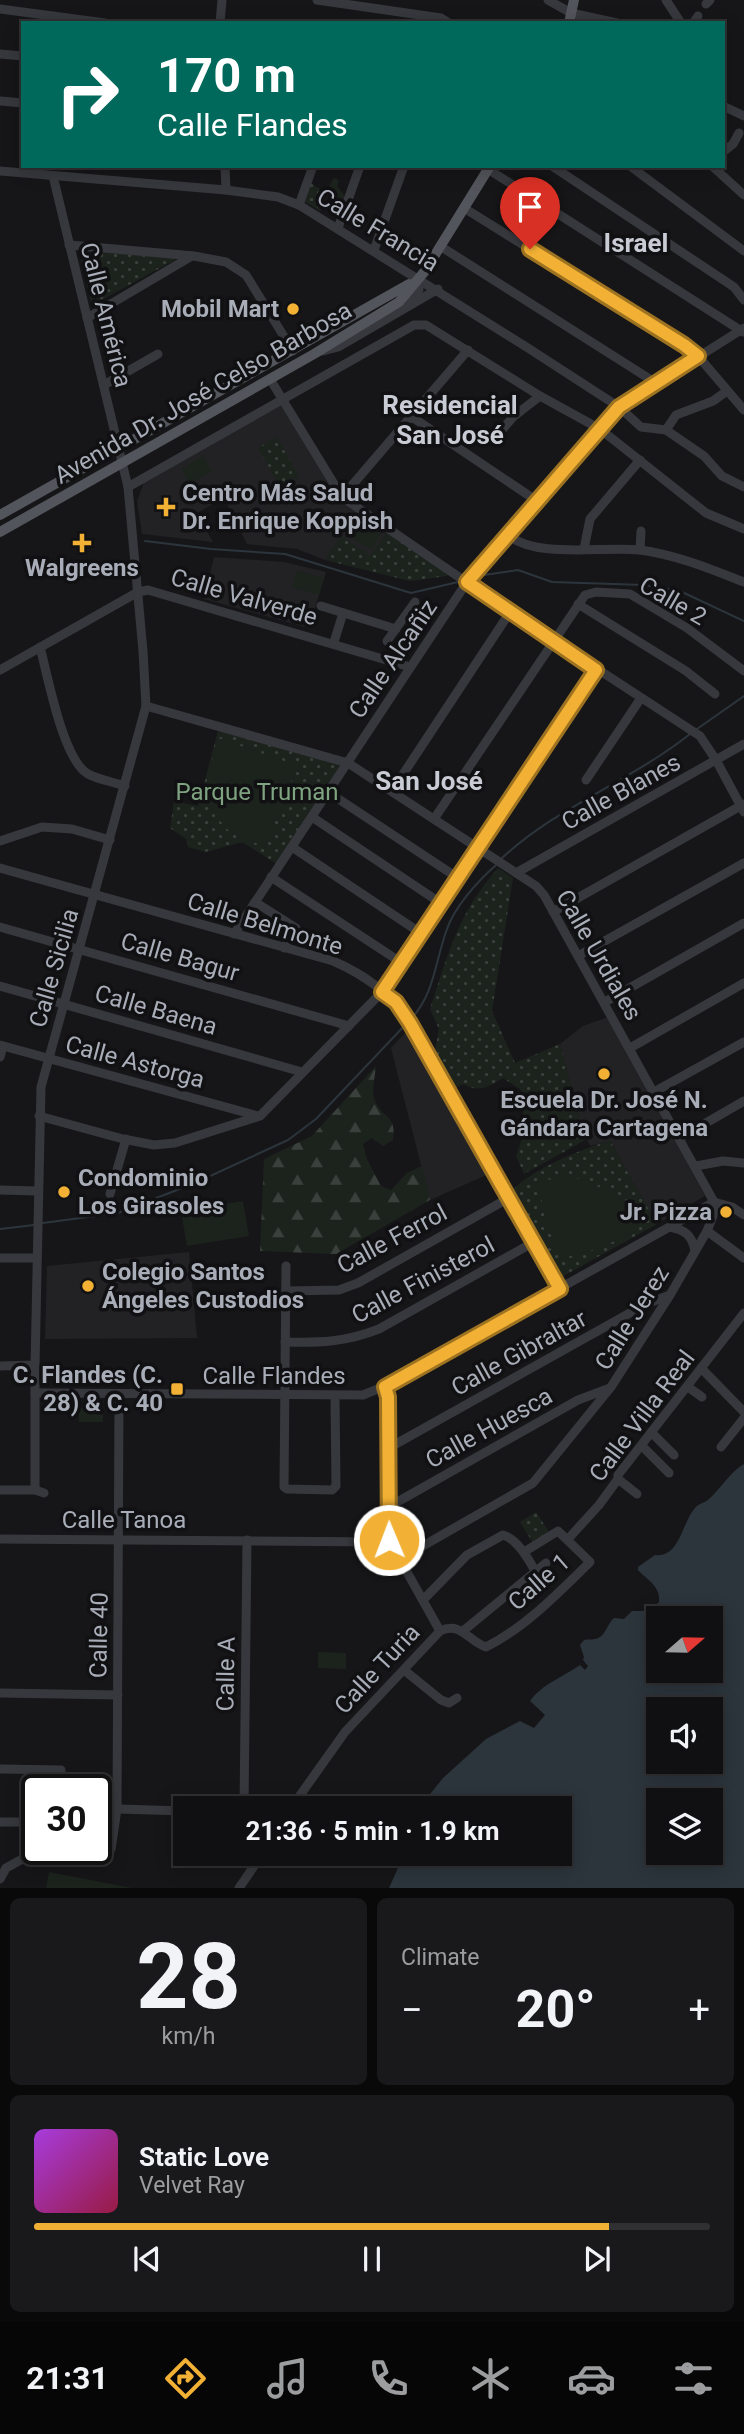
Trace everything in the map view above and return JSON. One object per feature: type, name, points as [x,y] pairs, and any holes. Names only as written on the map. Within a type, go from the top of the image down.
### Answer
[{"type":"main road","points":[[570,18],[574,0]]},
{"type":"main road","name":"Avenida Dr. José Celso Barbosa","points":[[0,532],[386,312],[399,302],[418,279],[490,168]]},
{"type":"main road","name":"Avenida Dr. José Celso Barbosa","points":[[0,515],[418,279]]},
{"type":"street","points":[[220,21],[222,0]]},
{"type":"street","points":[[317,0],[390,5],[446,21]]},
{"type":"street","points":[[548,0],[570,18],[598,21]]},
{"type":"street","points":[[666,0],[677,21]]},
{"type":"street","points":[[0,9],[62,20]]},
{"type":"street","points":[[0,54],[21,56]]},
{"type":"street","points":[[0,101],[21,103]]},
{"type":"street","points":[[725,107],[744,116]]},
{"type":"street","points":[[725,150],[733,144],[739,133]]},
{"type":"street","points":[[77,168],[77,178]]},
{"type":"street","points":[[225,168],[226,190]]},
{"type":"street","points":[[299,205],[312,168]]},
{"type":"street","points":[[338,228],[359,168]]},
{"type":"street","points":[[374,250],[403,168]]},
{"type":"street","points":[[492,168],[495,173],[743,330]]},
{"type":"street","points":[[555,168],[734,287],[744,300]]},
{"type":"street","points":[[633,168],[744,251]]},
{"type":"street","points":[[714,168],[744,195]]},
{"type":"street","name":"Calle Francia","points":[[0,172],[226,190],[278,197],[299,205],[438,289],[619,407],[641,427],[666,430],[704,456],[722,476],[744,487]]},
{"type":"street","name":"Calle América","points":[[53,176],[122,463]]},
{"type":"street","points":[[464,208],[684,345],[698,356],[744,410]]},
{"type":"street","points":[[69,245],[194,256],[226,262],[246,275],[293,351]]},
{"type":"street","points":[[440,246],[656,383]]},
{"type":"street","points":[[87,318],[194,256]]},
{"type":"street","points":[[403,309],[419,290],[418,279]]},
{"type":"street","points":[[314,354],[338,347],[438,289]]},
{"type":"street","points":[[128,487],[414,325],[426,325],[540,396],[600,429],[706,513],[744,529]]},
{"type":"street","name":"Calle Alcañiz","points":[[234,934],[467,582],[619,407],[743,330]]},
{"type":"street","points":[[342,497],[468,350]]},
{"type":"street","points":[[103,385],[158,354]]},
{"type":"street","points":[[270,379],[342,497],[596,670],[700,736],[743,807],[554,912]]},
{"type":"street","points":[[666,430],[676,415],[713,401],[727,391]]},
{"type":"street","points":[[501,431],[513,417],[540,396]]},
{"type":"street","points":[[412,417],[537,501]]},
{"type":"street","points":[[584,549],[590,519],[640,460]]},
{"type":"street","name":"Calle Sicilia","points":[[0,1490],[40,1492],[35,1365],[41,1087],[146,706],[128,487],[122,463]]},
{"type":"street","points":[[640,550],[641,531]]},
{"type":"street","points":[[508,535],[517,543],[536,548],[640,550],[685,560],[744,582]]},
{"type":"street","name":"Calle Valverde","points":[[0,670],[138,592],[148,590],[334,642],[410,667]]},
{"type":"street","name":"Calle 2","points":[[578,604],[585,595],[596,592],[630,594],[687,628],[744,671]]},
{"type":"street","points":[[387,641],[415,602]]},
{"type":"street","points":[[434,819],[578,604],[686,671],[715,694]]},
{"type":"street","points":[[321,606],[396,629]]},
{"type":"street","points":[[391,791],[510,612]]},
{"type":"street","points":[[334,642],[342,613]]},
{"type":"street","points":[[40,647],[66,744],[74,762],[88,774],[125,786]]},
{"type":"street","points":[[39,1116],[154,1145],[175,1143],[260,1116],[382,992],[596,670]]},
{"type":"street","points":[[586,780],[641,698]]},
{"type":"street","name":"Calle Urdiales","points":[[146,706],[348,763],[536,886],[554,912],[696,1166]]},
{"type":"street","name":"Calle Blanes","points":[[514,871],[744,744]]},
{"type":"street","points":[[328,792],[458,878]]},
{"type":"street","points":[[312,817],[442,904]]},
{"type":"street","points":[[0,841],[42,827],[72,829],[110,840]]},
{"type":"street","points":[[292,847],[422,934]]},
{"type":"street","points":[[578,956],[744,863]]},
{"type":"street","name":"Calle Belmonte","points":[[0,868],[345,966],[396,1002],[405,1013],[560,1289]]},
{"type":"street","points":[[271,877],[402,963]]},
{"type":"street","points":[[255,901],[296,928],[284,948]]},
{"type":"street","points":[[605,1002],[744,923]]},
{"type":"street","name":"Calle Bagur","points":[[0,927],[349,1026]]},
{"type":"street","points":[[630,1048],[744,983]]},
{"type":"street","name":"Calle Baena","points":[[0,986],[302,1072]]},
{"type":"street","points":[[654,1092],[744,1042]]},
{"type":"street","points":[[0,1056],[1,1046]]},
{"type":"street","name":"Calle Astorga","points":[[1,1046],[260,1116]]},
{"type":"street","points":[[680,1138],[744,1101]]},
{"type":"street","points":[[110,1194],[126,1139]]},
{"type":"street","points":[[744,1163],[723,1161],[696,1166],[714,1202],[744,1214]]},
{"type":"street","points":[[0,1190],[37,1191]]},
{"type":"street","name":"Calle Ferrol","points":[[286,1291],[339,1290],[358,1283],[509,1198]]},
{"type":"street","name":"Calle Flandes","points":[[35,1393],[335,1397],[363,1395],[385,1387],[714,1202]]},
{"type":"street","name":"Calle Jerez","points":[[400,1559],[533,1483],[611,1388],[707,1231],[713,1216],[714,1202]]},
{"type":"street","points":[[670,1227],[687,1232],[695,1251]]},
{"type":"street","points":[[707,1231],[744,1258]]},
{"type":"street","name":"Calle Finisterol","points":[[285,1342],[329,1343],[356,1338],[379,1329],[534,1242]]},
{"type":"street","points":[[0,1258],[37,1258]]},
{"type":"street","points":[[286,1266],[284,1487],[332,1490],[336,1486],[335,1397]]},
{"type":"street","name":"Calle Gibraltar","points":[[388,1447],[646,1304],[670,1295]]},
{"type":"street","name":"Calle Villa Real","points":[[568,1539],[599,1505],[618,1479],[618,1475],[744,1315]]},
{"type":"street","points":[[0,1366],[35,1365]]},
{"type":"street","points":[[701,1368],[744,1412]]},
{"type":"street","name":"Calle Turia","points":[[300,1796],[345,1732],[440,1631],[389,1540],[388,1397],[385,1387]]},
{"type":"street","points":[[688,1387],[702,1397]]},
{"type":"street","name":"Calle Huesca","points":[[388,1506],[578,1400],[611,1388]]},
{"type":"street","name":"Calle 40","points":[[0,1879],[6,1868],[26,1857],[105,1856],[111,1849],[117,1809],[119,1400],[122,1394]]},
{"type":"street","points":[[721,1447],[744,1418]]},
{"type":"street","points":[[652,1433],[674,1455]]},
{"type":"street","points":[[642,1446],[669,1473]]},
{"type":"street","points":[[618,1479],[637,1494]]},
{"type":"street","name":"Calle 1","points":[[440,1631],[447,1627],[463,1630],[478,1644],[486,1647],[500,1640],[549,1601],[590,1562],[558,1531],[524,1552]]},
{"type":"street","points":[[423,1600],[467,1555],[503,1535],[509,1537],[524,1552],[535,1571]]},
{"type":"street","name":"Calle Tanoa","points":[[0,1539],[389,1540]]},
{"type":"street","name":"Calle A","points":[[244,1796],[247,1540]]},
{"type":"street","points":[[463,1630],[546,1563]]},
{"type":"street","points":[[404,1670],[441,1700],[449,1703],[457,1699]]},
{"type":"street","points":[[0,1693],[118,1695]]},
{"type":"street","points":[[0,1769],[61,1770],[61,1774]]},
{"type":"street","points":[[117,1809],[173,1811]]},
{"type":"street","points":[[0,1822],[21,1822]]},
{"type":"street","points":[[239,1888],[254,1866]]},
{"type":"shaded area","points":[[282,402],[340,499],[388,531],[370,556],[341,537],[325,560],[297,549],[247,544],[224,498],[197,513],[213,542],[142,534],[137,501],[144,482]]},
{"type":"shaded area","points":[[214,557],[284,562],[326,572],[309,628],[204,599]]},
{"type":"shaded area","points":[[608,1017],[705,1196],[657,1224],[610,1141],[590,1146],[582,1128],[560,1044],[583,1026]]},
{"type":"shaded area","points":[[409,1029],[491,1173],[430,1200],[391,1048]]},
{"type":"shaded area","points":[[189,1252],[197,1338],[45,1339],[47,1266]]},
{"type":"shaded area","points":[[744,1464],[744,1888],[389,1888],[398,1866],[572,1866],[572,1796],[429,1796],[443,1778],[486,1739],[520,1721],[534,1728],[545,1715],[530,1701],[547,1685],[580,1665],[585,1670],[588,1666],[583,1660],[580,1645],[584,1640],[601,1636],[614,1618],[624,1619],[632,1611],[646,1611],[646,1684],[723,1684],[723,1606],[655,1606],[659,1602],[656,1587],[638,1567],[655,1555],[670,1551],[680,1538],[695,1508],[709,1499]]},
{"type":"green space","points":[[336,178],[339,181],[337,186],[345,197],[341,200],[330,197],[328,201],[329,196],[325,194]]},
{"type":"green space","points":[[311,183],[324,192],[320,201],[324,203],[320,211],[305,202]]},
{"type":"green space","points":[[86,251],[175,260],[94,304],[91,302],[80,254]]},
{"type":"green space","points":[[277,437],[299,476],[280,487],[258,448]]},
{"type":"green space","points":[[203,456],[212,471],[189,484],[181,469]]},
{"type":"green space","points":[[357,518],[381,534],[371,550],[347,535]]},
{"type":"green space","points":[[388,531],[448,571],[447,576],[410,581],[325,560],[341,536],[370,555]]},
{"type":"green space","points":[[297,570],[324,578],[319,595],[292,587]]},
{"type":"green space","name":"Parque Truman","points":[[218,731],[339,763],[342,768],[277,864],[242,842],[206,852],[188,847],[186,839],[170,828],[174,801],[198,806]]},
{"type":"green space","points":[[218,738],[295,765],[296,770],[264,847],[228,830],[214,814],[205,788]]},
{"type":"green space","points":[[498,868],[513,878],[492,1011],[515,1063],[560,1044],[587,1139],[524,1174],[516,1156],[524,1132],[522,1117],[526,1101],[520,1089],[503,1078],[483,1088],[463,1084],[454,1089],[434,1056],[439,1029],[430,1009],[463,918]]},
{"type":"green space","points":[[376,1066],[374,1097],[378,1107],[391,1121],[394,1132],[393,1140],[383,1146],[372,1138],[363,1144],[367,1159],[381,1186],[391,1190],[407,1173],[422,1166],[430,1200],[336,1254],[260,1251],[264,1159],[312,1136]]},
{"type":"green space","points":[[610,1141],[657,1224],[560,1278],[511,1192],[543,1168]]},
{"type":"green space","points":[[573,1177],[595,1185],[612,1196],[625,1210],[637,1231],[597,1249],[563,1258],[557,1253],[536,1181]]},
{"type":"green space","points":[[243,1201],[249,1236],[187,1246],[181,1211]]},
{"type":"green space","points":[[79,1408],[103,1408],[103,1422],[79,1422]]},
{"type":"green space","points":[[536,1512],[549,1532],[533,1543],[520,1522]]},
{"type":"green space","points":[[318,1652],[346,1653],[346,1669],[318,1668]]},
{"type":"green space","points":[[49,1872],[132,1888],[46,1888]]},
{"type":"waterway","points":[[145,541],[285,554],[411,593],[458,582]]},
{"type":"waterway","points":[[477,576],[518,570],[552,582],[644,585],[680,591],[744,621]]},
{"type":"waterway","points":[[697,729],[744,696]]},
{"type":"waterway","points":[[502,858],[547,823],[644,766],[690,734]]},
{"type":"waterway","points":[[411,1019],[430,988],[451,920],[468,894],[496,865]]},
{"type":"waterway","points":[[43,1223],[118,1213],[195,1183],[288,1140],[316,1119],[407,1023]]},
{"type":"waterway","points":[[0,1229],[34,1225]]},
{"type":"place","name":"Mobil Mart","points":[[293,309]]},
{"type":"place","name":"Centro Más Salud Dr. Enrique Koppish","points":[[166,507]]},
{"type":"place","name":"Walgreens","points":[[82,543]]},
{"type":"place","name":"Escuela Dr. José N. Gándara Cartagena","points":[[604,1074]]},
{"type":"place","name":"Condominio Los Girasoles","points":[[64,1192]]},
{"type":"place","name":"Jr. Pizza","points":[[726,1212]]},
{"type":"place","name":"Colegio Santos Ángeles Custodios","points":[[88,1286]]},
{"type":"place","name":"C. Flandes (C. 28) & C. 40","points":[[177,1389]]},
{"type":"district","name":"Israel","points":[[636,243]]},
{"type":"district","name":"Residencial San José","points":[[450,420]]},
{"type":"district","name":"San José","points":[[429,781]]},
{"type":"route","points":[[389,1540],[388,1397],[385,1387],[560,1289],[410,1023],[396,1002],[382,992],[596,670],[467,582],[619,407],[698,356],[530,249]]}]
